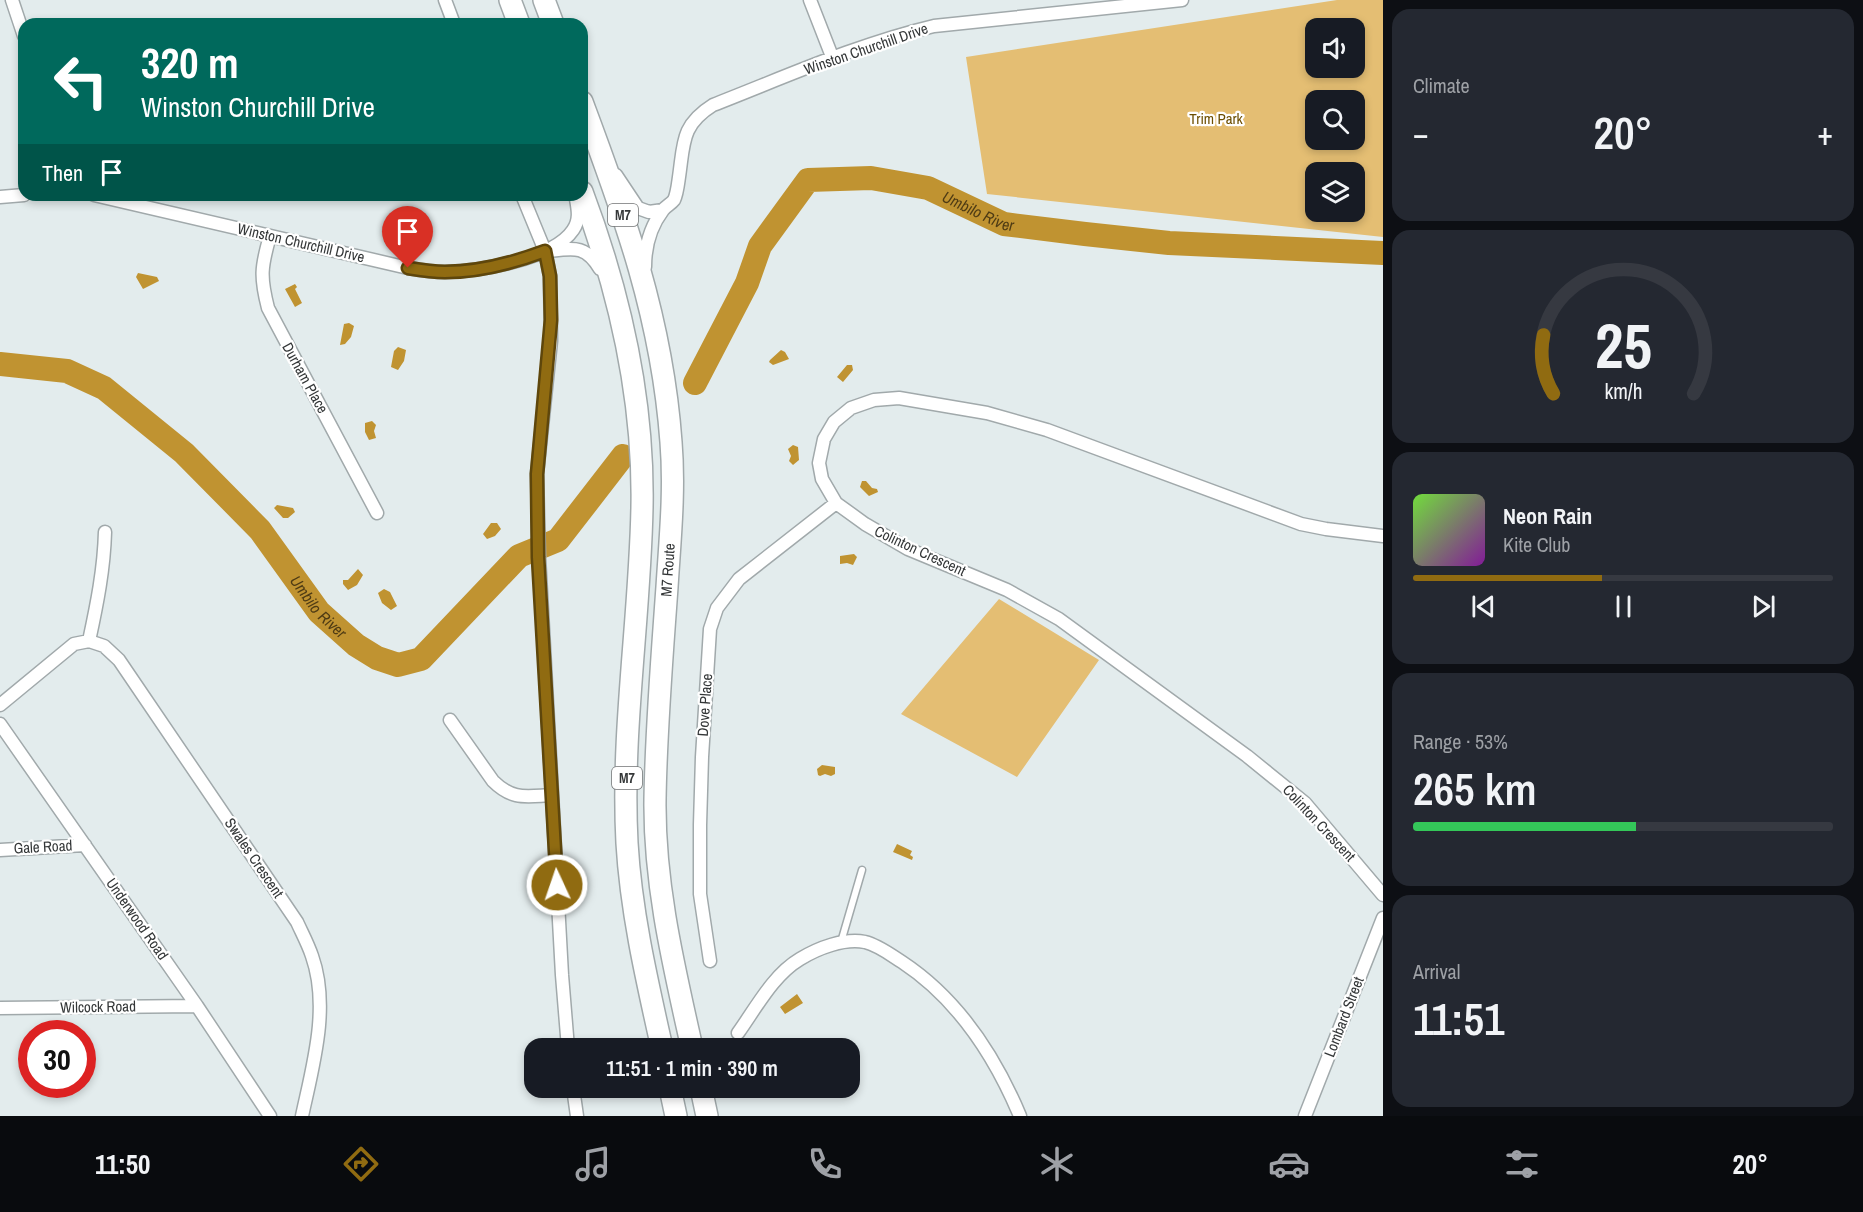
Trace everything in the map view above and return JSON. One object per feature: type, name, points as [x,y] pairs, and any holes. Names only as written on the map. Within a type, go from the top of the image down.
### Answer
[{"type":"highway","points":[[510,0],[517,18]]},
{"type":"highway","points":[[544,0],[551,18]]},
{"type":"highway","name":"M7 Route","points":[[588,118],[627,224],[645,283],[663,364],[669,417],[673,504],[655,801],[657,854],[664,917],[690,1038]]},
{"type":"highway","name":"M7 Route","points":[[585,201],[606,260],[615,294],[632,368],[638,418],[642,505],[629,709],[627,844],[642,956],[660,1038]]},
{"type":"highway","points":[[672,1098],[676,1116]]},
{"type":"highway","points":[[703,1098],[707,1116]]},
{"type":"street","points":[[12,0],[18,18]]},
{"type":"street","points":[[445,0],[452,18]]},
{"type":"street","points":[[810,0],[833,59]]},
{"type":"street","name":"Winston Churchill Drive","points":[[645,283],[647,240],[663,210],[674,200],[684,138],[691,123],[701,112],[713,105],[833,59],[934,26],[1182,0]]},
{"type":"street","points":[[598,146],[638,208],[649,212],[663,210]]},
{"type":"street","points":[[0,197],[18,196]]},
{"type":"street","name":"Winston Churchill Drive","points":[[120,201],[408,268],[444,272],[503,265],[545,251]]},
{"type":"street","points":[[524,201],[545,251],[550,276],[550,341],[537,474],[538,557],[567,1038]]},
{"type":"street","points":[[545,251],[567,237],[573,230],[578,212],[576,201]]},
{"type":"street","name":"Durham Place","points":[[270,236],[262,266],[262,284],[268,308],[377,513]]},
{"type":"street","points":[[545,251],[571,248],[586,252],[593,257],[615,294]]},
{"type":"street","name":"Colinton Crescent","points":[[1383,536],[1301,524],[1047,430],[987,413],[900,398],[874,400],[851,408],[834,422],[824,439],[819,463],[822,479],[836,504],[865,524],[908,549],[1007,590],[1059,620],[1282,782],[1305,803],[1383,895]]},
{"type":"street","name":"Dove Place","points":[[710,961],[700,894],[700,837],[702,757],[710,628],[717,608],[739,579],[836,504]]},
{"type":"street","points":[[0,705],[74,644],[89,641],[101,586],[105,532]]},
{"type":"street","name":"Swales Crescent","points":[[89,641],[104,646],[119,660],[297,922],[312,957],[319,989],[317,1045],[302,1116]]},
{"type":"street","points":[[450,720],[493,781],[502,790],[516,797],[552,795]]},
{"type":"street","name":"Underwood Road","points":[[0,724],[197,1006],[270,1116]]},
{"type":"street","name":"Gale Road","points":[[0,850],[85,845]]},
{"type":"street","name":"Lombard Street","points":[[1305,1116],[1383,918]]},
{"type":"street","points":[[738,1033],[783,972],[800,958],[841,942],[866,942],[889,953],[921,975],[956,1008],[982,1041],[1007,1085],[1020,1116]]},
{"type":"street","name":"Wilcock Road","points":[[0,1008],[197,1006]]},
{"type":"street","points":[[574,1098],[577,1116]]},
{"type":"lane","points":[[841,942],[862,870]]},
{"type":"green space","name":"Trim Park","points":[[1337,0],[1383,0],[1383,237],[987,194],[966,57]]},
{"type":"green space","points":[[999,599],[1099,660],[1017,777],[901,714]]},
{"type":"shaded area","points":[[138,273],[157,277],[159,281],[143,289],[136,277]]},
{"type":"shaded area","points":[[295,284],[302,303],[295,307],[285,289]]},
{"type":"shaded area","points":[[349,323],[354,326],[351,337],[345,344],[340,345],[344,324]]},
{"type":"shaded area","points":[[398,347],[406,350],[404,361],[398,370],[391,367],[394,351]]},
{"type":"shaded area","points":[[781,350],[789,359],[773,365],[769,362],[770,360]]},
{"type":"shaded area","points":[[847,365],[852,365],[853,370],[843,382],[837,377]]},
{"type":"shaded area","points":[[372,421],[376,425],[374,431],[376,438],[369,440],[365,432],[365,423]]},
{"type":"shaded area","points":[[793,445],[798,447],[799,460],[793,465],[789,461],[791,456],[788,449]]},
{"type":"shaded area","points":[[862,481],[866,481],[878,492],[869,496],[860,487]]},
{"type":"shaded area","points":[[277,505],[293,508],[295,512],[288,518],[283,518],[274,508]]},
{"type":"shaded area","points":[[491,523],[497,523],[501,529],[495,536],[487,539],[483,534]]},
{"type":"shaded area","points":[[854,554],[857,557],[853,565],[840,564],[840,556]]},
{"type":"shaded area","points":[[358,569],[363,575],[357,585],[348,590],[343,580],[348,580]]},
{"type":"shaded area","points":[[384,589],[390,592],[397,606],[391,610],[382,603],[378,593]]},
{"type":"shaded area","points":[[822,765],[835,767],[835,774],[818,775],[817,769]]},
{"type":"shaded area","points":[[897,844],[912,851],[910,855],[913,857],[912,860],[893,852]]},
{"type":"shaded area","points":[[797,994],[803,1003],[785,1014],[780,1007]]},
{"type":"waterway","name":"Umbilo River","points":[[695,383],[747,283],[760,246],[808,180],[871,178],[928,188],[1004,224],[1169,243],[1383,253]]},
{"type":"waterway","name":"Umbilo River","points":[[0,364],[67,371],[104,388],[184,453],[260,530],[319,612],[356,645],[377,658],[398,665],[421,659],[519,556],[558,540],[623,456]]},
{"type":"route","points":[[408,268],[444,272],[472,270],[503,265],[545,251],[550,276],[551,320],[537,474],[538,557],[557,885]]}]
